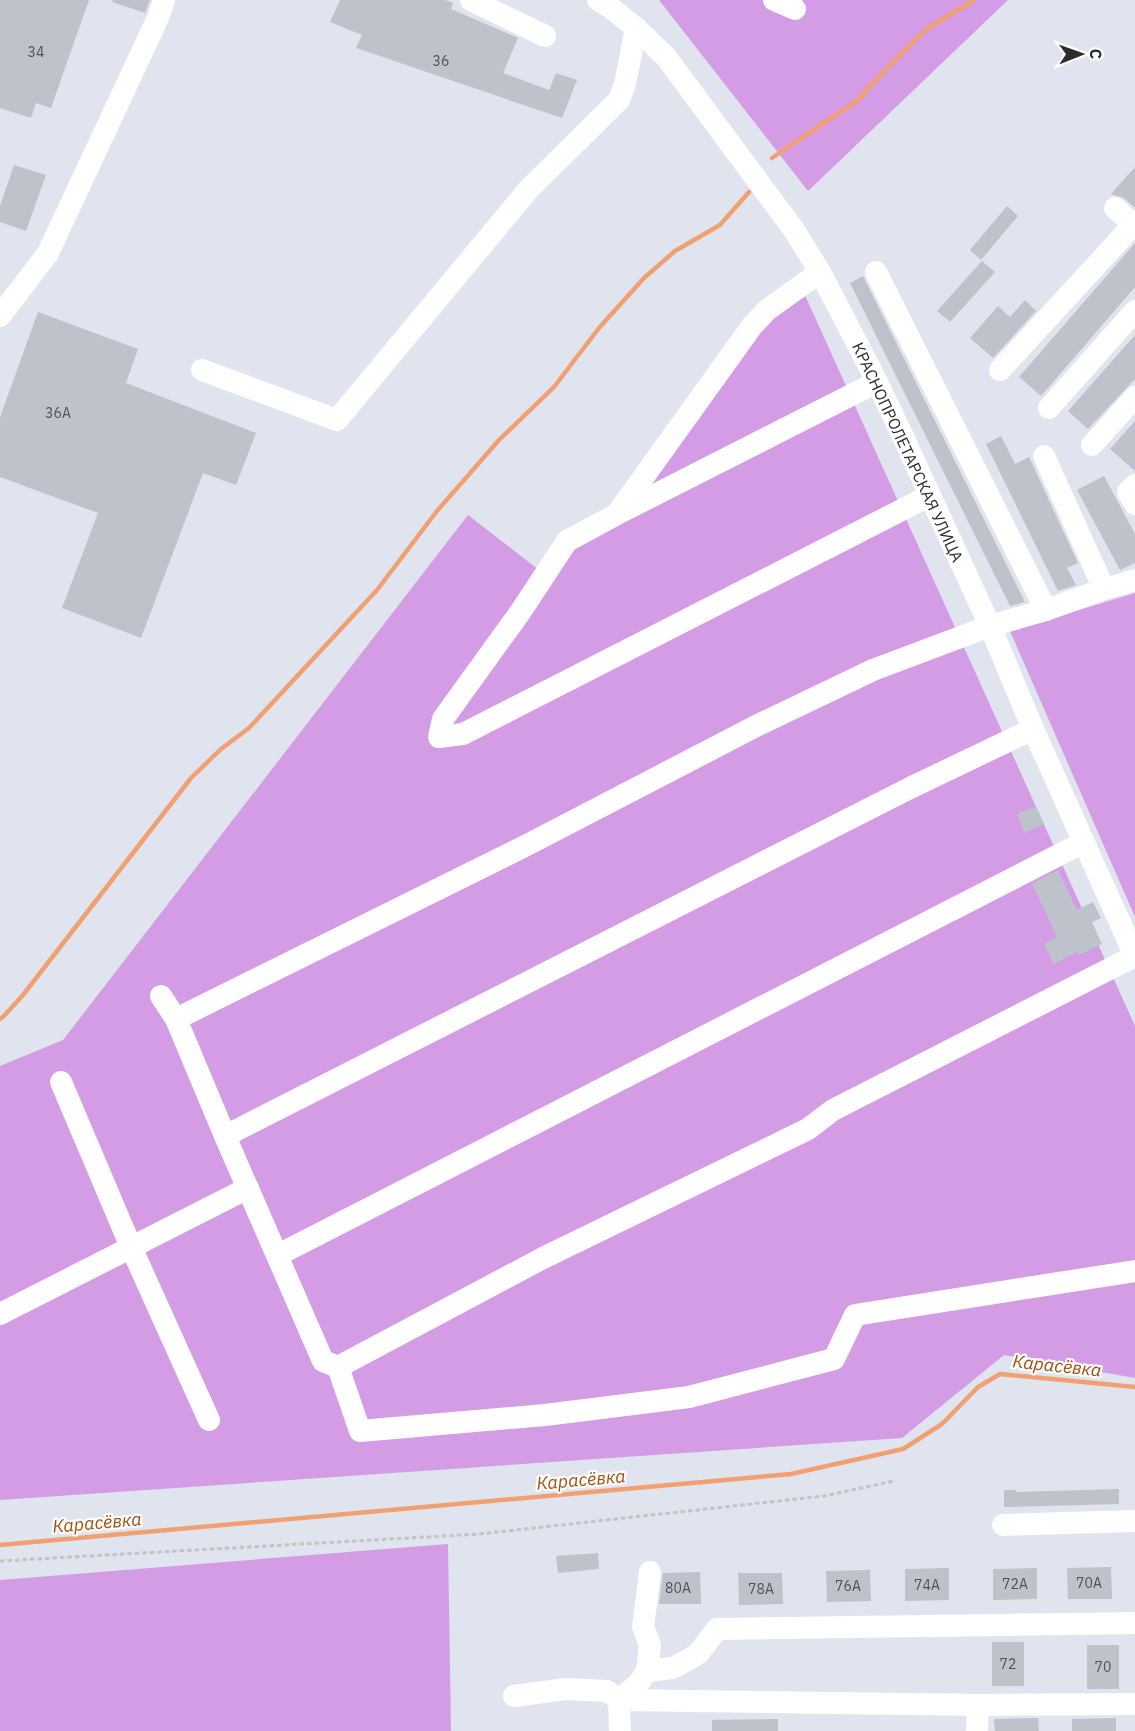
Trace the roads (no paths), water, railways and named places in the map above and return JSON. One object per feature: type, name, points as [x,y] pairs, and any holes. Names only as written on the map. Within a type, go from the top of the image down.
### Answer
[{"type":"street","points":[[0,316],[48,253],[157,20],[164,0]]},
{"type":"street","points":[[471,0],[545,36]]},
{"type":"street","points":[[774,0],[795,9]]},
{"type":"street","name":"КРАСНОПРОЛЕТАРСКАЯ УЛИЦА","points":[[608,2],[666,57],[794,230],[820,272],[877,382],[990,626],[1033,729],[1135,956]]},
{"type":"street","points":[[202,370],[337,420],[528,190],[619,100],[625,84],[636,28]]},
{"type":"street","points":[[1000,370],[1134,224],[1115,208]]},
{"type":"street","points":[[617,514],[752,326],[767,310],[820,272]]},
{"type":"street","points":[[876,272],[1046,610]]},
{"type":"street","points":[[1048,408],[1135,311]]},
{"type":"street","points":[[877,382],[617,514],[567,542],[521,611],[442,719],[439,737],[462,734],[929,496]]},
{"type":"street","points":[[1092,445],[1135,398]]},
{"type":"street","points":[[1044,456],[1104,589]]},
{"type":"street","points":[[1135,485],[1128,492],[1135,504]]},
{"type":"street","points":[[176,1019],[527,845],[768,720],[873,670],[990,626],[1135,580]]},
{"type":"street","points":[[225,1136],[912,787],[1033,729]]},
{"type":"street","points":[[278,1255],[1084,842]]},
{"type":"street","points":[[338,1367],[543,1258],[808,1129],[833,1110],[1135,956]]},
{"type":"street","points":[[161,996],[176,1019],[323,1361],[338,1367],[360,1431],[545,1415],[689,1397],[834,1359],[855,1315],[1135,1270]]},
{"type":"street","points":[[62,1082],[131,1247],[209,1420]]},
{"type":"street","points":[[0,1314],[248,1188]]},
{"type":"street","points":[[1003,1525],[1135,1521]]},
{"type":"street","points":[[619,1700],[639,1684],[647,1671],[650,1645],[643,1627],[650,1572]]},
{"type":"street","points":[[647,1671],[674,1668],[698,1654],[717,1629],[1135,1623]]},
{"type":"street","points":[[514,1696],[566,1689],[607,1691],[619,1700],[978,1705],[1135,1704]]},
{"type":"street","points":[[619,1700],[620,1731]]},
{"type":"street","points":[[977,1731],[978,1705]]},
{"type":"waterway","points":[[772,158],[862,97],[865,91],[931,26],[974,0]]},
{"type":"waterway","points":[[0,1019],[23,995],[191,778],[221,749],[249,728],[377,590],[437,511],[499,440],[554,387],[599,328],[644,278],[675,251],[720,225],[749,192]]},
{"type":"waterway","name":"Карасёвка","points":[[0,1545],[791,1474],[903,1449],[942,1424],[978,1387],[1000,1374],[1135,1387]]}]
